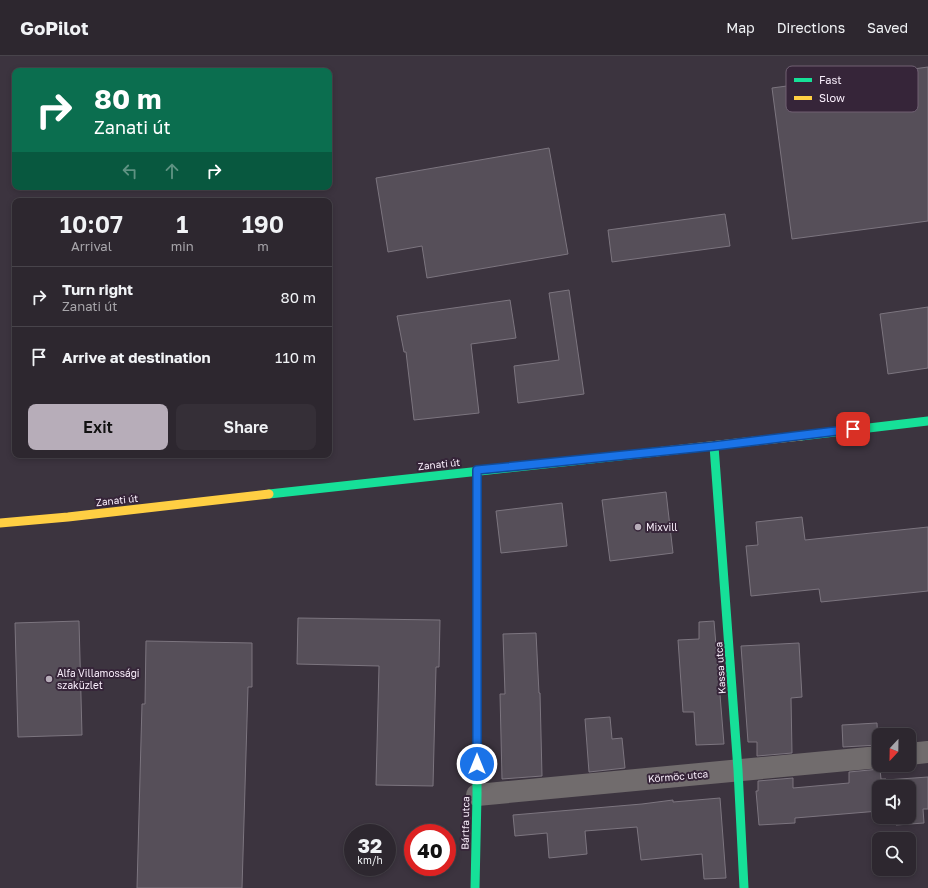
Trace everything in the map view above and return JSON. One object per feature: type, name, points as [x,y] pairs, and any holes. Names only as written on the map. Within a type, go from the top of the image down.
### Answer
[{"type":"street","name":"Zanati út","points":[[0,523],[68,517],[477,470],[714,446],[928,421]]},
{"type":"street","name":"Kassa utca","points":[[714,446],[738,770],[744,888]]},
{"type":"street","name":"Bártfa utca","points":[[475,888],[477,795],[477,470]]},
{"type":"street","points":[[916,753],[928,752]]},
{"type":"street","name":"Körmöc utca","points":[[477,795],[872,758]]},
{"type":"building","points":[[928,67],[928,221],[792,239],[772,88],[786,86],[786,112],[918,112],[918,68]]},
{"type":"building","points":[[549,148],[568,254],[427,278],[422,246],[388,252],[376,178]]},
{"type":"building","points":[[725,214],[730,246],[612,262],[608,230]]},
{"type":"building","points":[[569,290],[584,394],[518,403],[514,366],[559,360],[549,293]]},
{"type":"building","points":[[510,300],[516,338],[471,344],[479,413],[414,420],[406,352],[404,352],[397,316]]},
{"type":"building","points":[[928,307],[928,368],[888,374],[880,314]]},
{"type":"building","name":"Mixvill","points":[[666,492],[673,553],[610,561],[602,500]]},
{"type":"building","points":[[562,503],[567,546],[501,553],[496,511]]},
{"type":"building","points":[[802,517],[805,540],[928,527],[928,591],[821,602],[819,589],[751,596],[746,546],[758,545],[756,522]]},
{"type":"building","points":[[298,618],[440,620],[439,667],[436,667],[433,786],[376,785],[379,666],[297,664]]},
{"type":"building","name":"Alfa Villamossági szaküzlet","points":[[79,621],[82,735],[18,737],[15,623]]},
{"type":"building","points":[[714,621],[724,744],[696,745],[694,712],[683,712],[678,640],[699,639],[699,622]]},
{"type":"building","points":[[536,633],[540,693],[542,776],[502,779],[500,694],[505,694],[503,634]]},
{"type":"building","points":[[146,641],[252,643],[252,687],[248,687],[242,888],[137,888],[142,704],[145,704]]},
{"type":"building","points":[[799,643],[802,697],[791,698],[792,753],[757,756],[757,742],[748,742],[741,646]]},
{"type":"building","points":[[610,717],[612,739],[622,738],[625,768],[589,772],[585,719]]},
{"type":"building","points":[[877,723],[877,728],[872,728],[872,745],[843,747],[842,725]]},
{"type":"building","points":[[872,770],[872,772],[880,772],[881,779],[886,779],[872,780],[872,812],[795,818],[795,823],[759,825],[756,791],[758,791],[758,781],[793,778],[793,788],[849,783],[849,772]]},
{"type":"building","points":[[928,777],[928,809],[923,809],[924,823],[916,824],[916,780],[886,780]]},
{"type":"building","points":[[720,798],[726,878],[704,879],[702,854],[641,860],[637,827],[585,831],[587,854],[549,858],[547,833],[515,836],[513,815],[673,800],[673,802]]},
{"type":"traffic: fast","points":[[801,436],[928,421]]},
{"type":"traffic: fast","points":[[714,446],[738,770],[744,888]]},
{"type":"traffic: fast","points":[[269,494],[656,452]]},
{"type":"traffic: fast","points":[[475,888],[477,795],[477,644]]},
{"type":"traffic: slow","points":[[656,452],[801,436]]},
{"type":"traffic: slow","points":[[477,471],[477,644]]},
{"type":"traffic: slow","points":[[0,523],[68,517],[269,494]]},
{"type":"place","name":"Mixvill","points":[[638,527]]},
{"type":"place","name":"Alfa Villamossági szaküzlet","points":[[49,679]]},
{"type":"route","points":[[477,764],[477,470],[714,446],[853,429]]}]
